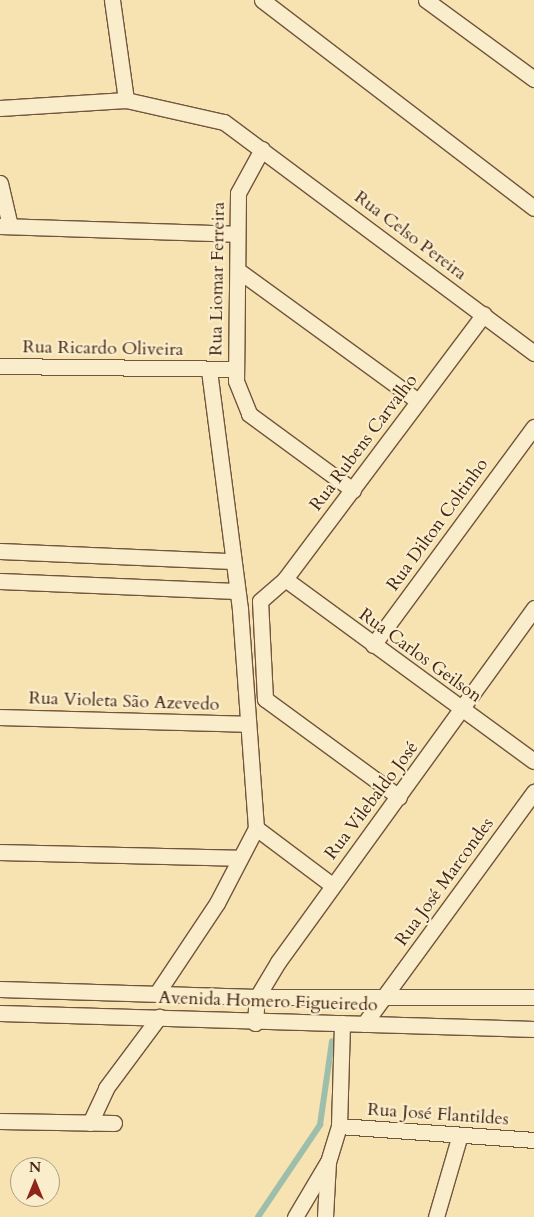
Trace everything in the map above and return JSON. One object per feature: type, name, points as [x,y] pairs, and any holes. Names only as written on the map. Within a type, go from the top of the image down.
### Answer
[{"type":"street","points":[[112,0],[126,100]]},
{"type":"street","points":[[262,0],[534,208]]},
{"type":"street","points":[[426,0],[534,78]]},
{"type":"street","name":"Rua Celso Pereira","points":[[0,108],[126,100],[224,122],[534,353]]},
{"type":"street","name":"Rua Liomar Ferreira","points":[[262,149],[238,193],[235,234],[239,271],[235,369],[249,414],[353,490]]},
{"type":"street","points":[[0,183],[5,226],[235,234]]},
{"type":"street","points":[[239,271],[418,401]]},
{"type":"street","name":"Rua Rubens Carvalho","points":[[399,797],[265,699],[260,601],[270,588],[285,579],[484,314]]},
{"type":"street","name":"Rua Ricardo Oliveira","points":[[0,366],[209,371],[235,369]]},
{"type":"street","points":[[157,994],[240,858],[256,828],[236,590],[209,371]]},
{"type":"street","name":"Rua Dilton Coltinho","points":[[373,645],[534,427]]},
{"type":"street","points":[[0,551],[232,561]]},
{"type":"street","name":"Rua Carlos Geilson","points":[[285,579],[462,711],[534,761]]},
{"type":"street","points":[[0,581],[236,590]]},
{"type":"street","name":"Rua Vilebaldo José","points":[[257,997],[332,886],[462,711],[534,608]]},
{"type":"street","name":"Rua Violeta São Azevedo","points":[[0,717],[248,724]]},
{"type":"street","name":"Rua José Marcondes","points":[[364,1024],[389,996],[534,792]]},
{"type":"street","points":[[256,828],[332,886]]},
{"type":"street","points":[[0,852],[240,858]]},
{"type":"street","name":"Avenida Homero Figueiredo","points":[[0,989],[257,997],[534,997]]},
{"type":"street","points":[[256,1023],[257,997]]},
{"type":"street","name":"Avenida Homero Figueiredo","points":[[0,1013],[256,1023],[342,1023],[534,1029]]},
{"type":"street","points":[[90,1123],[106,1088],[159,1018]]},
{"type":"street","points":[[295,1217],[328,1162],[339,1126],[342,1023]]},
{"type":"street","points":[[0,1121],[114,1123]]},
{"type":"street","name":"Rua José Flantildes","points":[[339,1126],[459,1138],[534,1140]]},
{"type":"street","points":[[436,1217],[459,1138]]},
{"type":"street","points":[[326,1217],[328,1162]]},
{"type":"waterway","points":[[258,1217],[320,1125],[332,1042]]}]
